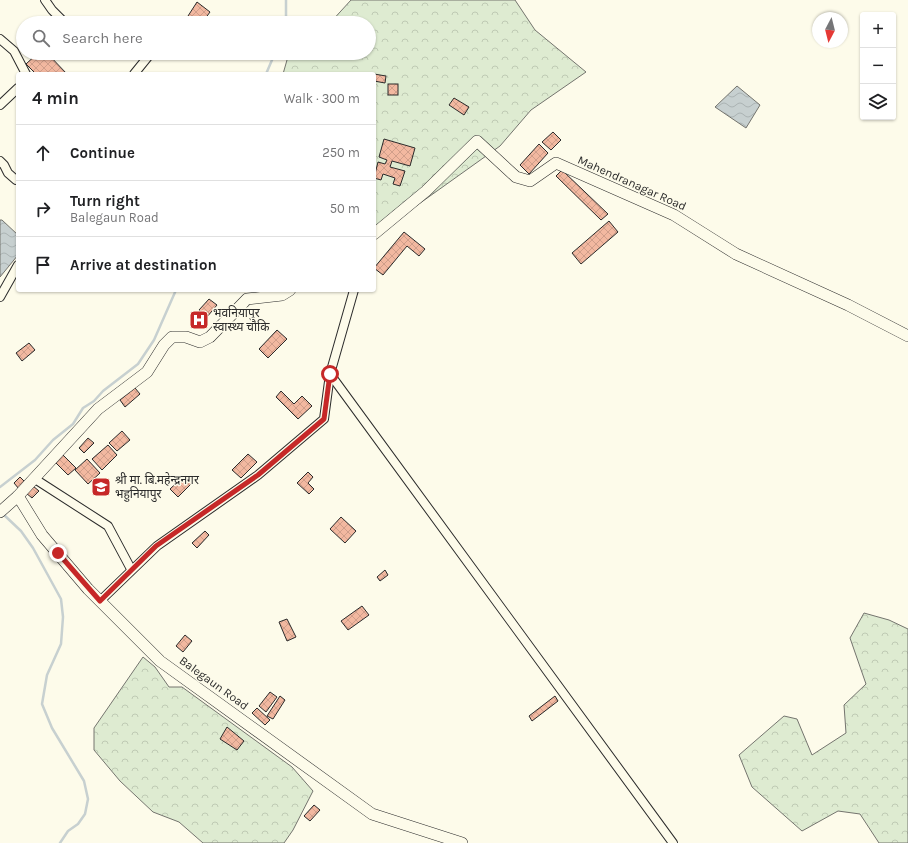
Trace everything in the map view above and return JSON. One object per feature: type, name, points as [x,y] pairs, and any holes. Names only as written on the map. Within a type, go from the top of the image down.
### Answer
[{"type":"street","points":[[45,0],[58,16]]},
{"type":"street","points":[[0,39],[14,51],[16,55]]},
{"type":"street","points":[[19,60],[25,72]]},
{"type":"street","points":[[136,72],[145,60]]},
{"type":"street","points":[[0,106],[16,90]]},
{"type":"street","name":"Mahendranagar Road","points":[[376,232],[426,191],[477,141],[516,177],[530,181],[556,163],[674,215],[736,254],[848,305],[908,336]]},
{"type":"street","points":[[0,161],[8,173],[16,178]]},
{"type":"street","points":[[0,297],[16,269]]},
{"type":"street","points":[[3,509],[35,479],[98,409],[147,372],[164,345],[172,337],[186,337],[200,342],[210,337],[246,299],[282,295],[287,292]]},
{"type":"street","points":[[100,601],[156,546],[258,475],[324,419],[330,374],[353,292]]},
{"type":"street","points":[[330,374],[673,843]]},
{"type":"street","points":[[35,479],[108,526],[131,569]]},
{"type":"street","name":"Balegaun Road","points":[[18,496],[42,534],[100,601],[160,661],[372,814],[462,843]]},
{"type":"green space","points":[[351,0],[515,0],[535,30],[586,72],[531,110],[500,146],[376,235],[376,72],[284,72],[287,60],[376,60],[376,16],[336,16]]},
{"type":"green space","points":[[864,613],[889,620],[908,629],[908,843],[879,843],[860,814],[838,811],[802,831],[752,787],[739,755],[784,716],[797,719],[812,755],[846,733],[844,705],[866,684],[850,638]]},
{"type":"green space","points":[[143,657],[155,667],[169,687],[182,687],[292,767],[313,791],[293,830],[284,843],[203,843],[179,822],[153,812],[120,781],[94,750],[94,728]]},
{"type":"water","points":[[737,86],[760,105],[746,128],[715,107]]},
{"type":"water","points":[[0,220],[2,220],[16,233],[16,257],[0,277]]},
{"type":"building","points":[[197,2],[210,12],[207,16],[188,16]]},
{"type":"building","points":[[30,60],[54,60],[65,72],[34,72],[26,64]]},
{"type":"building","points":[[376,74],[386,76],[385,83],[376,81]]},
{"type":"building","points":[[388,84],[398,84],[398,95],[388,95]]},
{"type":"building","points":[[454,98],[469,107],[464,115],[449,105]]},
{"type":"building","points":[[553,132],[561,140],[551,150],[542,142]]},
{"type":"building","points":[[384,139],[415,148],[410,166],[392,161],[390,167],[405,171],[400,186],[393,184],[395,178],[383,174],[381,180],[376,179],[378,162],[385,164],[387,160],[379,157]]},
{"type":"building","points":[[539,144],[548,153],[529,174],[520,165]]},
{"type":"building","points":[[562,170],[608,214],[601,220],[556,176]]},
{"type":"building","points":[[609,221],[618,232],[581,264],[572,253]]},
{"type":"building","points":[[404,232],[425,249],[419,256],[407,246],[383,275],[376,270],[376,266]]},
{"type":"building","points":[[209,299],[217,305],[207,317],[199,310]]},
{"type":"building","points":[[199,314],[205,320],[198,327],[192,321]]},
{"type":"building","points":[[277,330],[287,339],[268,358],[259,349]]},
{"type":"building","points":[[29,343],[35,350],[22,361],[16,353]]},
{"type":"building","points":[[135,388],[140,394],[125,407],[120,400]]},
{"type":"building","points":[[281,391],[294,404],[302,396],[312,406],[298,419],[276,397]]},
{"type":"building","points":[[122,431],[130,440],[117,451],[109,443]]},
{"type":"building","points":[[88,438],[94,443],[84,453],[79,448]]},
{"type":"building","points":[[108,445],[117,455],[102,470],[92,459]]},
{"type":"building","points":[[248,454],[257,462],[241,478],[232,470]]},
{"type":"building","points":[[63,455],[76,468],[68,475],[55,462]]},
{"type":"building","points":[[87,459],[100,473],[88,484],[75,470]]},
{"type":"building","points":[[308,472],[313,477],[308,483],[314,489],[309,494],[297,483]]},
{"type":"building","points":[[185,475],[193,482],[178,497],[170,489]]},
{"type":"building","points":[[20,477],[26,483],[19,489],[14,483]]},
{"type":"building","points":[[33,486],[39,491],[32,498],[26,493]]},
{"type":"building","points":[[341,517],[356,531],[345,543],[330,529]]},
{"type":"building","points":[[205,531],[209,535],[197,548],[192,543]]},
{"type":"building","points":[[385,570],[388,575],[380,581],[377,577]]},
{"type":"building","points":[[362,606],[369,615],[348,630],[341,621]]},
{"type":"building","points":[[287,619],[296,637],[287,641],[279,622]]},
{"type":"building","points":[[185,635],[192,641],[183,652],[176,646]]},
{"type":"building","points":[[270,692],[277,697],[266,712],[259,706]]},
{"type":"building","points":[[280,696],[285,700],[273,719],[267,716]]},
{"type":"building","points":[[555,696],[558,701],[532,721],[529,716]]},
{"type":"building","points":[[257,708],[270,720],[265,725],[252,713]]},
{"type":"building","points":[[227,727],[244,741],[237,750],[220,739]]},
{"type":"building","points":[[314,805],[320,810],[310,821],[304,816]]},
{"type":"waterway","points":[[286,0],[286,16]]},
{"type":"waterway","points":[[267,72],[272,60]]},
{"type":"waterway","points":[[0,487],[35,460],[53,440],[73,424],[83,408],[94,401],[103,391],[138,364],[154,340],[175,292]]},
{"type":"waterway","points":[[3,514],[21,531],[33,548],[61,599],[63,617],[61,644],[47,675],[42,704],[52,728],[84,781],[88,799],[85,814],[78,824],[68,831],[60,843]]},
{"type":"place","name":"भवनियापुर स्वास्थ्य चाैकि","points":[[199,320]]},
{"type":"place","name":"श्री मा. बि.महेन्द्रनगर भहुनियापुर","points":[[101,487]]},
{"type":"route","points":[[58,553],[100,601],[156,546],[258,475],[324,419],[330,374]]}]
